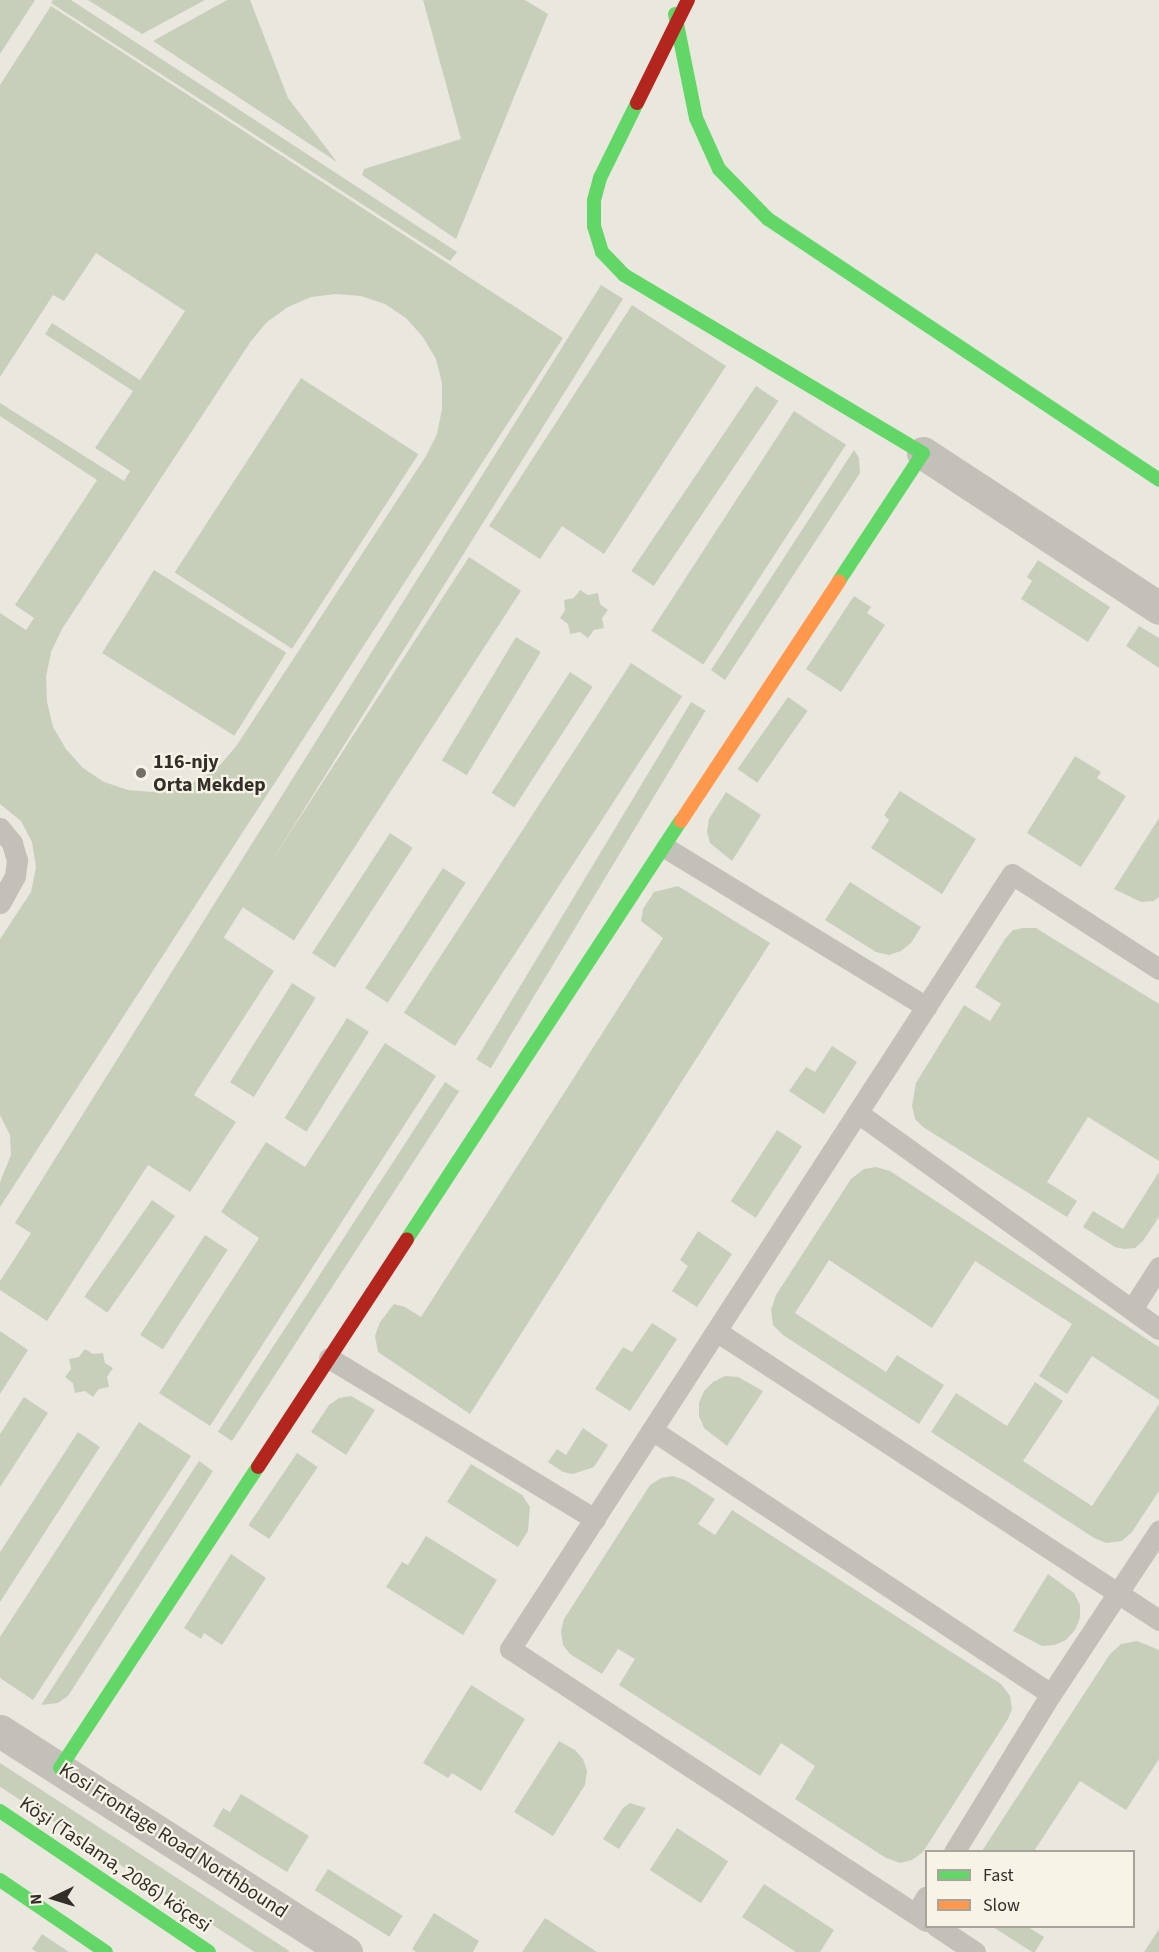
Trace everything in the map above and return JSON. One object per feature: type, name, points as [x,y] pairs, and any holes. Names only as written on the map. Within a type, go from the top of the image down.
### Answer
[{"type":"street","points":[[674,0],[676,22],[696,118],[719,169],[768,219],[1159,480]]},
{"type":"street","points":[[688,0],[600,178],[594,201],[594,226],[602,252],[624,275],[923,453],[1159,608]]},
{"type":"street","points":[[60,1768],[666,848],[923,453]]},
{"type":"street","name":"Kosi Frontage Road Northbound","points":[[0,1731],[346,1952]]},
{"type":"street","name":"Köşi (Taslama, 2086) köçesi","points":[[0,1811],[209,1952]]},
{"type":"street","points":[[0,1880],[106,1952]]},
{"type":"lane","points":[[0,828],[12,843],[17,860],[15,876],[0,903]]},
{"type":"lane","points":[[666,848],[926,1007]]},
{"type":"lane","points":[[923,1910],[510,1649],[1012,874],[1159,969]]},
{"type":"lane","points":[[858,1113],[1159,1329]]},
{"type":"lane","points":[[1132,1310],[1159,1267]]},
{"type":"lane","points":[[717,1331],[1159,1620]]},
{"type":"lane","points":[[329,1358],[595,1519]]},
{"type":"lane","points":[[652,1430],[1051,1694]]},
{"type":"lane","points":[[955,1850],[1051,1694],[1159,1532]]},
{"type":"lane","points":[[939,1928],[975,1952]]},
{"type":"green space","points":[[0,0],[35,0],[0,54]]},
{"type":"green space","points":[[53,0],[71,0],[457,252],[450,261],[51,3]]},
{"type":"green space","points":[[88,0],[205,0],[142,34]]},
{"type":"green space","points":[[227,0],[250,0],[288,98],[337,162],[153,41]]},
{"type":"green space","points":[[423,0],[525,0],[548,14],[456,239],[362,175],[364,169],[461,139]]},
{"type":"green space","points":[[51,6],[563,338],[0,1207],[0,1182],[11,1155],[10,1135],[0,1115],[0,939],[31,892],[36,867],[32,842],[21,821],[0,804],[0,613],[26,630],[34,618],[15,605],[97,480],[0,416],[0,403],[124,481],[130,471],[95,448],[133,391],[45,334],[52,323],[140,380],[185,311],[96,253],[64,301],[53,295],[0,377],[0,85]],"holes":[[[336,294],[361,296],[385,304],[406,318],[423,337],[436,359],[442,383],[442,409],[437,434],[426,456],[237,745],[221,764],[201,779],[177,789],[152,792],[128,790],[104,782],[83,768],[66,749],[53,727],[47,702],[46,677],[51,652],[62,629],[251,341],[267,322],[288,307],[311,297]]]},
{"type":"green space","points":[[601,285],[623,299],[37,1237],[15,1223]]},
{"type":"green space","points":[[632,305],[726,366],[604,554],[562,526],[540,559],[489,526]]},
{"type":"green space","points":[[301,378],[418,454],[292,649],[175,573]]},
{"type":"green space","points":[[756,386],[778,401],[654,586],[631,571]]},
{"type":"green space","points":[[794,411],[846,445],[703,664],[651,631]]},
{"type":"green space","points":[[854,450],[859,458],[860,473],[725,680],[711,670]]},
{"type":"green space","points":[[469,557],[521,591],[294,940],[242,907]]},
{"type":"green space","points":[[1038,560],[1110,607],[1088,642],[1021,599],[1032,581],[1027,577]]},
{"type":"green space","points":[[154,570],[286,653],[234,736],[102,653]]},
{"type":"green space","points":[[580,590],[588,595],[598,593],[600,604],[608,610],[602,618],[604,628],[594,630],[588,638],[580,632],[570,634],[568,624],[560,618],[565,610],[564,600],[574,598]]},
{"type":"green space","points":[[854,596],[871,607],[867,613],[885,625],[841,692],[806,669]]},
{"type":"green space","points":[[1139,626],[1159,638],[1159,668],[1126,646]]},
{"type":"green space","points":[[516,637],[541,652],[467,775],[442,760]]},
{"type":"green space","points":[[631,663],[682,696],[455,1046],[404,1013]]},
{"type":"green space","points":[[570,672],[593,687],[514,807],[492,793]]},
{"type":"green space","points":[[788,697],[808,711],[757,783],[738,769]]},
{"type":"green space","points":[[691,702],[706,711],[491,1068],[476,1059]]},
{"type":"green space","points":[[1075,756],[1101,772],[1097,778],[1126,796],[1081,867],[1027,833]]},
{"type":"green space","points":[[900,791],[976,839],[942,894],[871,848],[889,820],[884,815]]},
{"type":"green space","points":[[726,792],[761,815],[732,861],[710,843],[707,832],[709,819]]},
{"type":"green space","points":[[1159,818],[1159,897],[1154,901],[1141,902],[1114,889]]},
{"type":"green space","points":[[390,833],[413,848],[335,968],[312,953]]},
{"type":"green space","points":[[443,868],[466,883],[388,1003],[365,988]]},
{"type":"green space","points":[[850,882],[921,927],[911,943],[901,951],[889,955],[876,952],[825,920]]},
{"type":"green space","points":[[678,886],[770,943],[470,1414],[378,1352],[375,1336],[380,1322],[394,1304],[405,1307],[421,1317],[663,938],[641,921],[643,909],[654,892]]},
{"type":"green space","points":[[1036,928],[1159,1004],[1159,1161],[1088,1117],[1047,1182],[1077,1201],[1067,1217],[923,1127],[915,1119],[912,1106],[916,1083],[964,1005],[990,1021],[1001,1004],[975,987],[1005,939],[1013,930]]},
{"type":"green space","points":[[223,937],[274,971],[194,1095],[236,1122],[190,1192],[148,1165],[47,1321],[0,1290],[0,1281]]},
{"type":"green space","points":[[292,983],[316,998],[254,1097],[230,1082]]},
{"type":"green space","points":[[347,1018],[369,1032],[307,1132],[284,1118]]},
{"type":"green space","points":[[385,1043],[436,1076],[210,1426],[159,1393],[259,1238],[221,1212],[266,1142],[305,1167]]},
{"type":"green space","points":[[832,1046],[857,1062],[824,1114],[789,1091],[806,1067],[815,1072]]},
{"type":"green space","points":[[445,1082],[459,1091],[232,1441],[218,1432]]},
{"type":"green space","points":[[777,1130],[802,1146],[756,1218],[731,1201]]},
{"type":"green space","points":[[876,1167],[890,1171],[1159,1347],[1159,1400],[1092,1356],[1067,1394],[1039,1376],[1072,1324],[975,1261],[932,1328],[829,1260],[795,1313],[886,1372],[897,1355],[944,1385],[919,1424],[783,1335],[773,1325],[771,1310],[776,1295],[851,1179],[864,1169]]},
{"type":"green space","points":[[1159,1172],[1159,1217],[1143,1241],[1135,1248],[1115,1247],[1083,1227],[1093,1211],[1123,1229]]},
{"type":"green space","points":[[152,1200],[175,1216],[107,1313],[84,1297]]},
{"type":"green space","points":[[698,1231],[732,1254],[697,1307],[672,1291],[688,1266],[680,1260]]},
{"type":"green space","points":[[205,1235],[228,1250],[163,1350],[140,1335]]},
{"type":"green space","points":[[652,1323],[677,1339],[630,1411],[595,1389],[623,1347],[632,1352]]},
{"type":"green space","points":[[0,1331],[28,1350],[0,1394]]},
{"type":"green space","points":[[85,1349],[93,1354],[103,1353],[105,1363],[113,1368],[107,1377],[109,1387],[99,1389],[93,1397],[85,1391],[75,1393],[73,1383],[65,1377],[71,1369],[69,1359],[79,1357]]},
{"type":"green space","points":[[725,1376],[738,1377],[763,1391],[727,1446],[704,1428],[699,1416],[699,1403],[704,1391],[713,1382]]},
{"type":"green space","points":[[1035,1382],[1063,1401],[1023,1461],[1092,1506],[1159,1404],[1159,1491],[1132,1532],[1122,1541],[1106,1543],[1094,1538],[931,1432],[956,1393],[1007,1426]]},
{"type":"green space","points":[[351,1396],[375,1410],[346,1455],[311,1432],[329,1405],[339,1398]]},
{"type":"green space","points":[[24,1397],[48,1413],[0,1487],[0,1434]]},
{"type":"green space","points":[[139,1422],[191,1456],[33,1700],[0,1678],[0,1637]]},
{"type":"green space","points":[[583,1428],[608,1445],[594,1467],[573,1474],[563,1472],[548,1462],[557,1449],[566,1455]]},
{"type":"green space","points":[[78,1432],[100,1447],[0,1602],[0,1552]]},
{"type":"green space","points":[[297,1453],[318,1467],[269,1539],[248,1525]]},
{"type":"green space","points":[[199,1461],[213,1471],[68,1696],[58,1703],[41,1705]]},
{"type":"green space","points":[[471,1464],[522,1495],[530,1507],[528,1531],[518,1547],[447,1502]]},
{"type":"green space","points":[[673,1476],[685,1480],[715,1499],[698,1524],[715,1535],[732,1510],[1001,1684],[1010,1696],[1012,1709],[1008,1719],[923,1852],[912,1860],[900,1863],[886,1858],[795,1799],[815,1766],[781,1743],[760,1776],[619,1685],[635,1659],[618,1649],[602,1674],[570,1654],[563,1645],[561,1631],[564,1619],[650,1485],[661,1478]]},
{"type":"green space","points":[[426,1536],[497,1580],[463,1635],[386,1587],[402,1562],[408,1565]]},
{"type":"green space","points":[[231,1554],[266,1578],[222,1645],[204,1633],[201,1639],[184,1628]]},
{"type":"green space","points":[[1048,1574],[1074,1593],[1080,1605],[1080,1618],[1075,1630],[1066,1640],[1055,1645],[1042,1646],[1013,1631]]},
{"type":"green space","points":[[1137,1641],[1159,1650],[1159,1759],[1126,1810],[1080,1781],[1035,1850],[983,1850],[1110,1654],[1121,1644]]},
{"type":"green space","points":[[471,1685],[525,1719],[481,1791],[452,1773],[448,1778],[423,1763]]},
{"type":"green space","points":[[559,1741],[575,1750],[583,1759],[587,1771],[585,1785],[553,1836],[514,1812]]},
{"type":"green space","points":[[0,1763],[289,1951],[254,1952],[0,1787]]},
{"type":"green space","points":[[241,1794],[309,1836],[287,1872],[213,1826],[223,1808],[230,1812]]},
{"type":"green space","points":[[630,1803],[646,1808],[619,1849],[603,1839],[623,1808]]},
{"type":"green space","points":[[677,1828],[728,1861],[701,1903],[650,1870]]},
{"type":"green space","points":[[328,1869],[403,1916],[389,1937],[315,1890]]},
{"type":"green space","points":[[764,1884],[834,1930],[820,1952],[796,1952],[742,1917]]},
{"type":"green space","points":[[434,1913],[479,1941],[473,1952],[416,1952],[412,1949]]},
{"type":"green space","points":[[545,1918],[597,1952],[522,1952]]},
{"type":"green space","points":[[995,1928],[1030,1928],[1044,1937],[1035,1952]]},
{"type":"green space","points":[[1159,1929],[1159,1952],[1144,1952]]},
{"type":"green space","points":[[42,1934],[69,1952],[37,1952],[32,1949]]},
{"type":"traffic: fast","points":[[675,14],[696,118],[719,169],[768,219],[1159,480]]},
{"type":"traffic: fast","points":[[637,103],[600,178],[594,201],[594,226],[602,252],[624,275],[923,453],[839,581]]},
{"type":"traffic: fast","points":[[407,1239],[681,821]]},
{"type":"traffic: fast","points":[[60,1768],[258,1467]]},
{"type":"traffic: fast","points":[[0,1811],[209,1952]]},
{"type":"traffic: fast","points":[[0,1880],[106,1952]]},
{"type":"traffic: slow","points":[[681,821],[839,581]]},
{"type":"traffic: jam","points":[[637,103],[688,0]]},
{"type":"traffic: jam","points":[[258,1467],[407,1239]]},
{"type":"place","name":"116-njy Orta Mekdep","points":[[141,773]]}]
